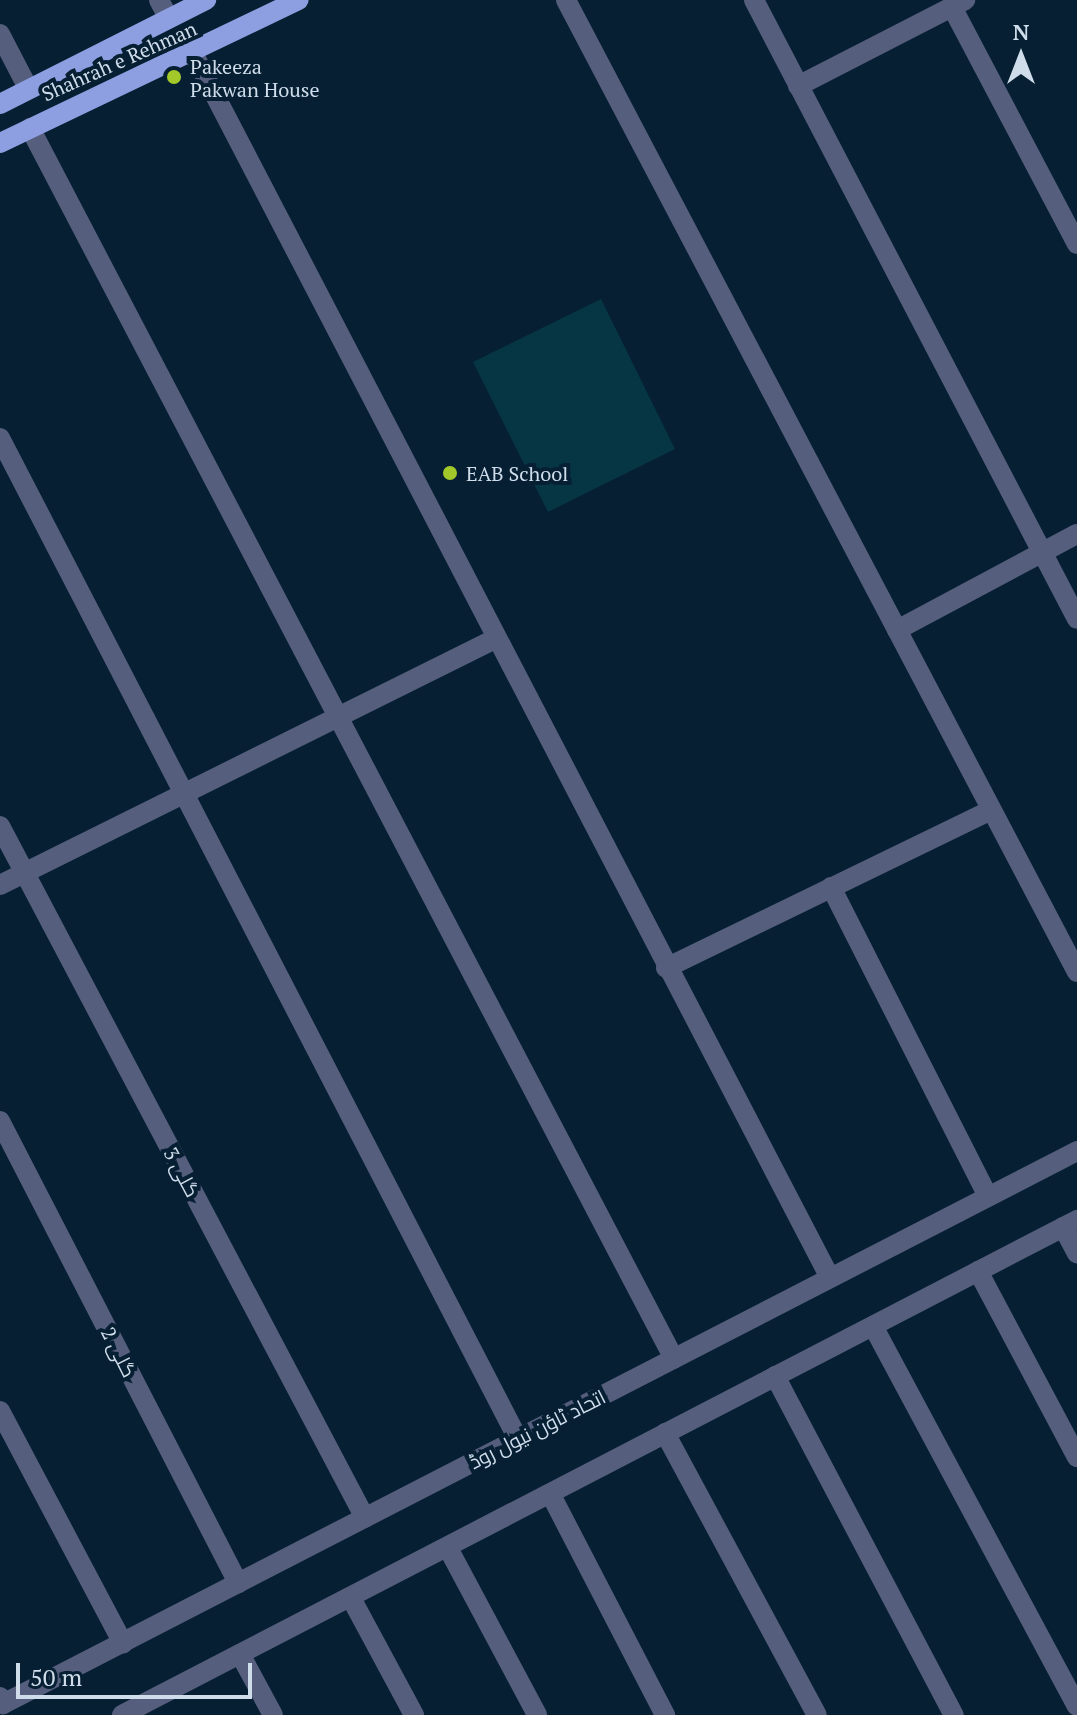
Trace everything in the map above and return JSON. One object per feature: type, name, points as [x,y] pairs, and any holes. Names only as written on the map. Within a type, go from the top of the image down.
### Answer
[{"type":"main road","name":"Shahrah e Rehman","points":[[0,104],[206,0]]},
{"type":"main road","name":"Shahrah e Rehman","points":[[0,143],[194,55],[299,0]]},
{"type":"street","points":[[159,0],[169,19]]},
{"type":"street","points":[[566,0],[1077,972]]},
{"type":"street","points":[[754,0],[1077,619]]},
{"type":"street","points":[[798,86],[958,3],[1077,244]]},
{"type":"street","points":[[0,34],[28,88]]},
{"type":"street","points":[[194,55],[493,640],[830,1278]]},
{"type":"street","points":[[30,128],[674,1359]]},
{"type":"street","points":[[0,438],[518,1439]]},
{"type":"street","points":[[897,630],[1077,534]]},
{"type":"street","points":[[0,885],[493,640]]},
{"type":"street","points":[[666,968],[991,810]]},
{"type":"street","name":"گلی 3","points":[[0,826],[365,1518]]},
{"type":"street","points":[[831,887],[988,1197]]},
{"type":"street","name":"گلی 2","points":[[0,1121],[238,1583]]},
{"type":"street","name":"اتحاد ٹاؤن نیول روڈ","points":[[0,1697],[3,1704],[1077,1151]]},
{"type":"street","points":[[132,1713],[1070,1223],[1077,1253]]},
{"type":"street","points":[[978,1271],[1077,1457]]},
{"type":"street","points":[[873,1326],[1077,1706]]},
{"type":"street","points":[[775,1376],[954,1715]]},
{"type":"street","points":[[0,1411],[123,1643]]},
{"type":"street","points":[[665,1433],[817,1715]]},
{"type":"street","points":[[551,1495],[665,1715]]},
{"type":"street","points":[[448,1548],[537,1715]]},
{"type":"street","points":[[351,1598],[414,1715]]},
{"type":"street","points":[[240,1654],[273,1715]]},
{"type":"building","points":[[601,299],[675,449],[548,512],[473,362]]},
{"type":"place","name":"Pakeeza Pakwan House","points":[[174,77]]},
{"type":"place","name":"EAB School","points":[[450,473]]}]
